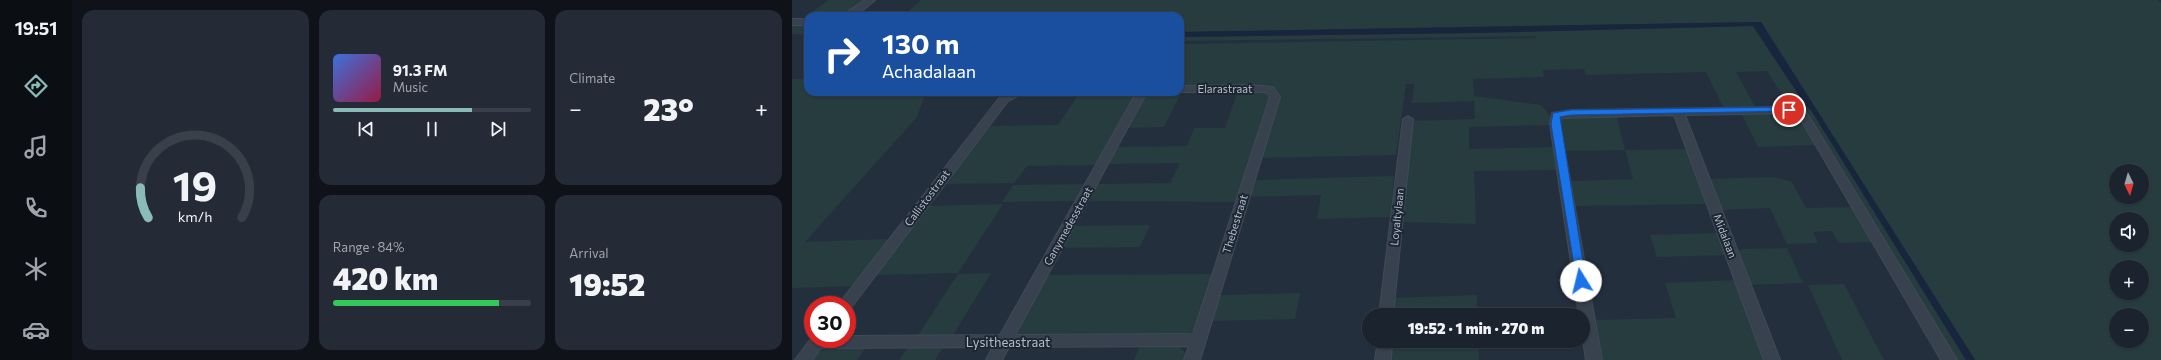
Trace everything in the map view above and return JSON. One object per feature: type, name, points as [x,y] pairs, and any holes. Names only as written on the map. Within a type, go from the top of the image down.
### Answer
[{"type":"street","points":[[855,12],[871,0]]},
{"type":"street","points":[[792,22],[804,22]]},
{"type":"street","name":"Elarastraat","points":[[1184,89],[1269,89]]},
{"type":"street","name":"Thebestraat","points":[[1192,360],[1275,97],[1269,89]]},
{"type":"street","name":"Callistostraat","points":[[852,296],[1004,99],[1010,96]]},
{"type":"street","name":"Ganymedesstraat","points":[[994,360],[1140,96]]},
{"type":"street","points":[[1594,360],[1557,131],[1556,115],[1571,113],[1789,110],[1800,111],[1949,360]]},
{"type":"street","name":"Midalaan","points":[[1678,111],[1772,360]]},
{"type":"street","name":"Loyaltylaan","points":[[1387,308],[1408,119]]},
{"type":"street","name":"Lysitheastraat","points":[[856,340],[1003,342],[1199,340]]},
{"type":"street","points":[[803,360],[812,348]]},
{"type":"street","points":[[1383,360],[1384,348]]},
{"type":"green space","points":[[828,0],[865,0],[847,12],[813,12]]},
{"type":"green space","points":[[921,0],[2157,0],[2161,3],[2161,360],[1975,360],[1761,22],[1184,32],[1184,12],[908,12]]},
{"type":"green space","points":[[804,23],[804,34],[792,34],[792,24]]},
{"type":"green space","points":[[1753,26],[1806,106],[1811,110],[1966,360],[1954,360],[1807,113],[1802,109],[1790,107],[1767,71],[1736,72],[1756,108],[1724,109],[1706,72],[1586,75],[1584,69],[1543,70],[1544,77],[1473,79],[1474,96],[1541,105],[1550,116],[1551,125],[1469,127],[1469,149],[1554,147],[1558,170],[1474,171],[1476,224],[1404,222],[1409,121],[1475,119],[1474,101],[1412,103],[1414,84],[1406,84],[1396,155],[1261,158],[1274,88],[1184,87],[1184,44],[1536,38],[1535,36],[1184,41],[1184,37],[1475,33]]},
{"type":"green space","points":[[792,79],[804,79],[804,96],[925,96],[917,117],[805,242],[890,239],[854,286],[792,288]]},
{"type":"green space","points":[[1238,90],[1268,92],[1271,98],[1236,202],[1087,201],[1096,184],[1170,183],[1180,163],[1106,164],[1116,147],[1187,146],[1194,128],[1225,128]]},
{"type":"green space","points":[[1077,96],[1136,96],[1098,165],[1027,166],[1014,183],[942,184],[988,126],[1058,125]]},
{"type":"green space","points":[[1144,96],[1180,96],[1164,127],[1125,128]]},
{"type":"green space","points":[[1741,113],[1796,114],[1800,116],[1818,145],[1758,147]]},
{"type":"green space","points":[[1616,114],[1625,150],[1566,151],[1561,123],[1562,119],[1567,116]]},
{"type":"green space","points":[[1689,149],[1709,204],[1575,206],[1571,181],[1633,179],[1625,150]]},
{"type":"green space","points":[[1394,176],[1390,217],[1317,219],[1321,195],[1247,197],[1253,180]]},
{"type":"green space","points":[[1774,177],[1792,182],[1806,208],[1854,207],[1875,242],[1839,243],[1832,231],[1813,232],[1818,243],[1787,244],[1770,208],[1720,210],[1708,179]]},
{"type":"green space","points":[[1085,184],[1076,201],[1002,202],[1013,185]]},
{"type":"green space","points":[[1003,204],[958,273],[875,275],[927,206]]},
{"type":"green space","points":[[1150,225],[1140,247],[1060,248],[1072,226]]},
{"type":"green space","points":[[1721,233],[1729,255],[1657,257],[1650,235]]},
{"type":"green space","points":[[1787,248],[1803,283],[1750,285],[1739,257],[1739,251],[1744,249]]},
{"type":"green space","points":[[991,273],[952,337],[916,338],[958,274]]},
{"type":"green space","points":[[1215,274],[1197,329],[1186,336],[1020,337],[1013,333],[1046,275]]},
{"type":"green space","points":[[1738,280],[1768,360],[1600,360],[1593,320],[1676,318],[1665,283]]},
{"type":"green space","points":[[1844,284],[1884,360],[1842,360],[1808,285]]},
{"type":"green space","points":[[1300,293],[1295,319],[1211,321],[1219,295]]},
{"type":"green space","points":[[1477,295],[1477,308],[1391,308],[1392,298]]},
{"type":"green space","points":[[1140,345],[1175,345],[1180,347],[1186,354],[1184,360],[1134,360]]},
{"type":"green space","points":[[909,346],[944,346],[935,360],[899,360]]},
{"type":"green space","points":[[866,347],[857,360],[808,360],[821,351],[828,349]]},
{"type":"green space","points":[[1389,348],[1478,348],[1479,360],[1388,360]]},
{"type":"water","points":[[1761,22],[1975,360],[1966,360],[1811,110],[1806,106],[1753,26],[1475,33],[1184,37],[1184,32]]},
{"type":"route","points":[[1581,281],[1556,124],[1556,115],[1571,113],[1789,110]]}]
